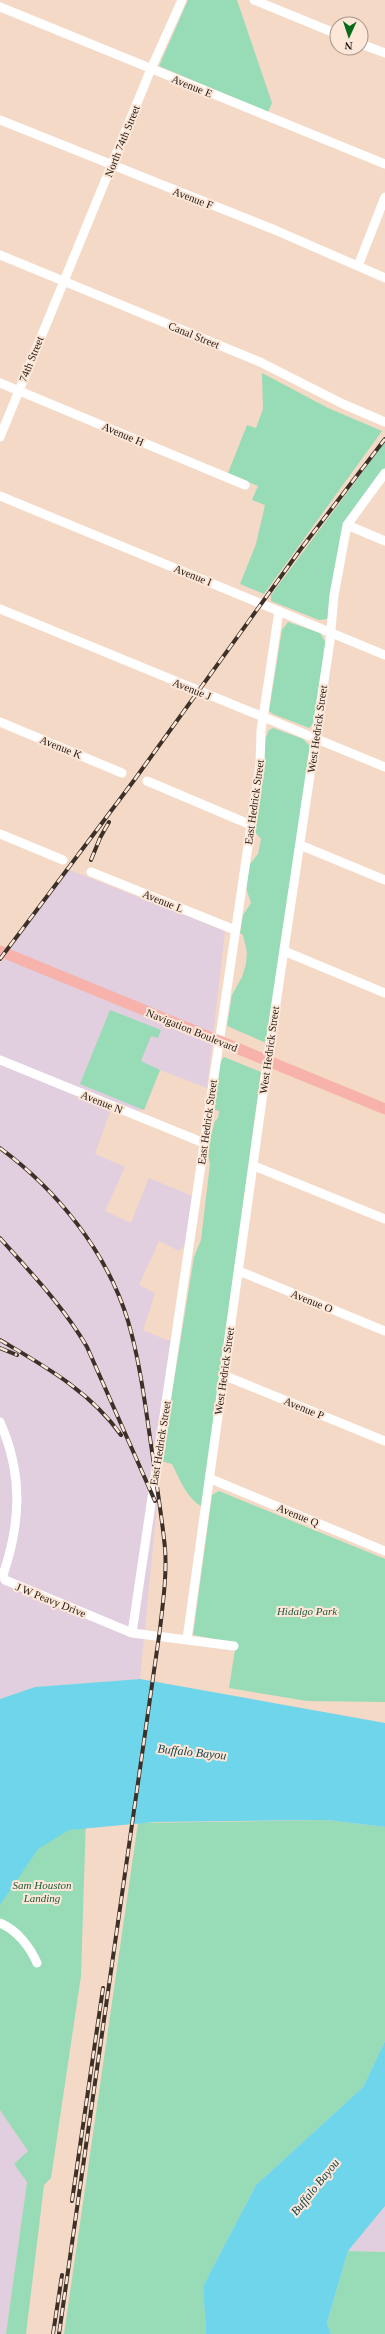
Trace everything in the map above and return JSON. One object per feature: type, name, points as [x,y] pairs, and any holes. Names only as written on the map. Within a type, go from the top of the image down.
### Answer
[{"type":"main road","name":"Navigation Boulevard","points":[[0,951],[385,1108]]},
{"type":"street","name":"North 74th Street","points":[[63,281],[151,70],[182,0]]},
{"type":"street","points":[[254,0],[329,31]]},
{"type":"street","name":"Avenue E","points":[[0,7],[151,70],[385,164]]},
{"type":"street","points":[[369,47],[385,53]]},
{"type":"street","name":"Avenue F","points":[[0,120],[275,230],[385,278]]},
{"type":"street","points":[[358,266],[385,197]]},
{"type":"street","name":"Canal Street","points":[[0,255],[260,362],[343,404],[385,422]]},
{"type":"street","name":"74th Street","points":[[0,437],[63,281]]},
{"type":"street","name":"Avenue H","points":[[0,383],[245,485]]},
{"type":"street","name":"West Hedrick Street","points":[[187,1639],[211,1479],[222,1376],[239,1272],[268,1060],[316,739],[331,632],[334,595],[347,525],[385,473]]},
{"type":"street","name":"Avenue I","points":[[0,496],[385,655]]},
{"type":"street","points":[[347,525],[385,541]]},
{"type":"street","name":"Avenue J","points":[[0,609],[385,767]]},
{"type":"street","name":"East Hedrick Street","points":[[132,1633],[260,766],[263,717],[279,611]]},
{"type":"street","name":"Avenue K","points":[[0,722],[122,772]]},
{"type":"street","points":[[147,782],[251,825]]},
{"type":"street","points":[[0,834],[63,860]]},
{"type":"street","points":[[300,845],[385,880]]},
{"type":"street","name":"Avenue L","points":[[91,872],[235,930]]},
{"type":"street","points":[[284,951],[385,993]]},
{"type":"street","name":"Avenue N","points":[[0,1060],[204,1143]]},
{"type":"street","points":[[254,1166],[385,1219]]},
{"type":"street","name":"Avenue O","points":[[239,1272],[385,1331]]},
{"type":"street","name":"Avenue P","points":[[222,1376],[385,1441]]},
{"type":"street","name":"J W Peavy Drive","points":[[0,1422],[12,1454],[18,1505],[14,1540],[3,1575],[5,1580],[132,1633],[234,1646]]},
{"type":"street","name":"Avenue Q","points":[[211,1479],[385,1550]]},
{"type":"street","points":[[0,1922],[16,1933],[32,1952],[37,1963]]},
{"type":"shaded area","points":[[67,869],[225,931],[207,1088],[160,1070],[144,1110],[110,1112],[95,1154],[125,1167],[105,1211],[131,1223],[149,1178],[192,1196],[186,1244],[179,1251],[159,1241],[139,1285],[155,1293],[143,1330],[166,1340],[173,1340],[140,1679],[35,1687],[0,1699],[0,963]]},
{"type":"shaded area","points":[[0,2110],[29,2151],[27,2182],[6,2334],[0,2334]]},
{"type":"shaded area","points":[[385,2206],[385,2252],[348,2251]]},
{"type":"green space","points":[[188,0],[237,0],[272,103],[268,112],[159,66]]},
{"type":"green space","points":[[262,373],[328,408],[382,431],[264,594],[240,584],[256,544],[265,505],[252,500],[258,486],[228,473],[247,425],[256,428],[263,409]]},
{"type":"green space","points":[[385,442],[385,469],[351,514],[328,619],[319,620],[271,601],[271,595]]},
{"type":"green space","points":[[288,622],[320,633],[326,643],[314,723],[309,728],[269,711],[282,630]]},
{"type":"green space","points":[[273,728],[303,739],[311,747],[268,1039],[264,1042],[227,1026],[232,995],[242,977],[246,964],[247,952],[243,935],[240,933],[243,915],[251,903],[246,888],[250,864],[258,854],[261,839],[254,831],[266,737],[269,730]]},
{"type":"green space","points":[[110,1010],[161,1030],[158,1038],[151,1036],[141,1061],[160,1070],[144,1110],[80,1084]]},
{"type":"green space","points":[[224,1057],[261,1072],[202,1507],[196,1503],[188,1493],[172,1464],[161,1461],[194,1257],[201,1240],[210,1164],[207,1150],[215,1121],[218,1118],[219,1111],[215,1110],[217,1082],[219,1066]]},
{"type":"green space","name":"Hidalgo Park","points":[[219,1491],[385,1559],[385,1702],[307,1701],[229,1688],[236,1643],[193,1635],[212,1495]]},
{"type":"green space","name":"Sam Houston Landing","points":[[86,1816],[81,1976],[51,2178],[44,2185],[26,2334],[6,2334],[27,2182],[14,2164],[28,2151],[0,2110],[0,1867]]},
{"type":"green space","points":[[327,1820],[385,1827],[385,2041],[363,2087],[256,2185],[203,2286],[206,2334],[64,2334],[138,1823]]},
{"type":"green space","points":[[348,2251],[385,2252],[385,2334],[331,2334],[327,2323]]},
{"type":"water","name":"Buffalo Bayou","points":[[140,1679],[385,1723],[385,1827],[327,1820],[155,1822],[69,1830],[38,1849],[0,1905],[0,1699],[35,1687]]},
{"type":"water","name":"Buffalo Bayou","points":[[385,2041],[385,2206],[348,2251],[327,2323],[331,2334],[206,2334],[203,2286],[256,2185],[363,2087]]},
{"type":"railway","points":[[0,959],[135,779],[300,550],[385,439]]},
{"type":"railway","points":[[91,860],[100,838],[109,822]]},
{"type":"railway","points":[[0,1148],[41,1183],[78,1224],[107,1271],[119,1295],[133,1338],[140,1372],[165,1548],[165,1578],[160,1629],[59,2334]]},
{"type":"railway","points":[[0,1238],[58,1304],[87,1347],[155,1501]]},
{"type":"railway","points":[[0,1340],[49,1370],[81,1392],[109,1419],[121,1435]]},
{"type":"railway","points":[[0,1348],[17,1355]]},
{"type":"railway","points":[[72,2201],[103,1988]]},
{"type":"railway","points":[[53,2334],[62,2275]]}]
